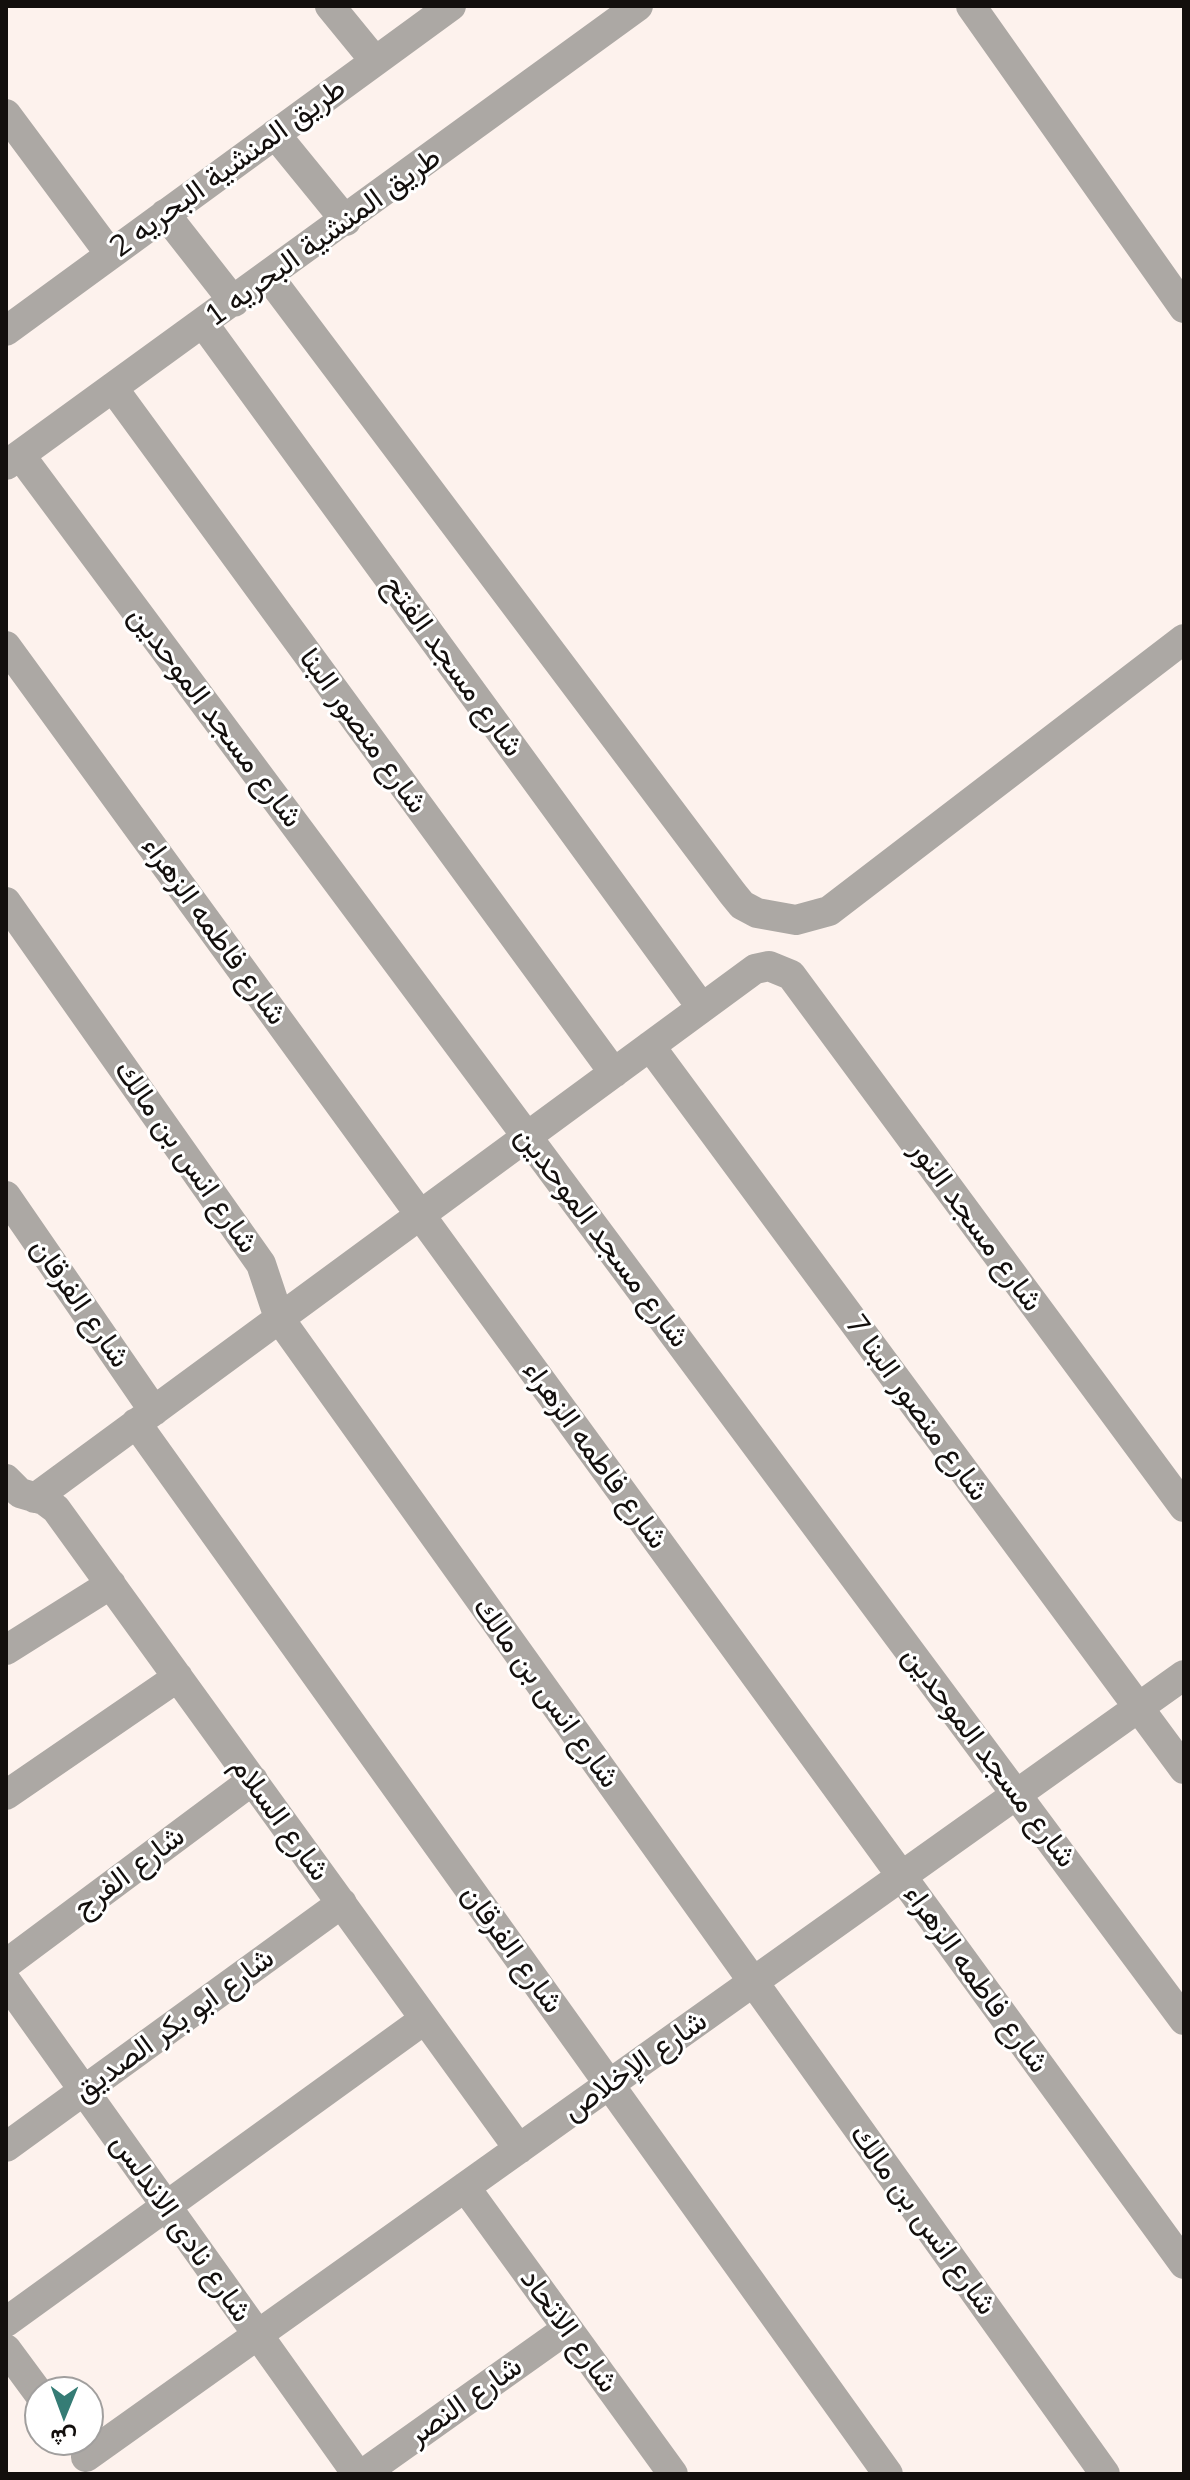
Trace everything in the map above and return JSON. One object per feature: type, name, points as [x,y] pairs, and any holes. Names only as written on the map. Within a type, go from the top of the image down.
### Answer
[{"type":"street","points":[[330,6],[375,61]]},
{"type":"street","name":"طريق المنشية البحريه 2","points":[[6,331],[451,6]]},
{"type":"street","name":"طريق المنشية البحريه 1","points":[[13,460],[638,6]]},
{"type":"street","points":[[971,6],[1184,308]]},
{"type":"street","points":[[6,114],[110,254]]},
{"type":"street","points":[[275,134],[346,221]]},
{"type":"street","points":[[165,214],[234,302]]},
{"type":"street","points":[[269,277],[733,894],[742,905],[757,913],[796,920],[829,911],[1184,639]]},
{"type":"street","name":"شارع مسجد الفتح","points":[[203,323],[702,1008]]},
{"type":"street","name":"شارع منصور البنا","points":[[113,388],[614,1073]]},
{"type":"street","name":"شارع مسجد الموحدين","points":[[13,460],[527,1136],[1184,2020]]},
{"type":"street","name":"شارع فاطمه الزهراء","points":[[6,646],[1184,2264]]},
{"type":"street","name":"شارع انس بن مالك","points":[[6,902],[261,1264],[279,1318],[1105,2474]]},
{"type":"street","name":"شارع مسجد النور","points":[[702,1008],[755,969],[776,967],[791,975],[1184,1507]]},
{"type":"street","points":[[35,1498],[702,1008]]},
{"type":"street","name":"شارع منصور البنا 7","points":[[650,1046],[1184,1769]]},
{"type":"street","name":"شارع الفرقان","points":[[6,1196],[145,1417],[609,2084],[888,2474]]},
{"type":"street","name":"شارع السلام","points":[[6,1479],[13,1489],[44,1500],[56,1509],[519,2149]]},
{"type":"street","points":[[6,1650],[111,1584]]},
{"type":"street","name":"شارع الإخلاص","points":[[86,2457],[1184,1675]]},
{"type":"street","points":[[6,1795],[178,1677]]},
{"type":"street","name":"شارع الفرج","points":[[6,1964],[253,1780]]},
{"type":"street","name":"شارع ابو بكر الصديق","points":[[6,2147],[342,1903]]},
{"type":"street","name":"شارع نادى الاندلس","points":[[6,1981],[357,2474]]},
{"type":"street","points":[[6,2322],[425,2019]]},
{"type":"street","name":"شارع الاتحاد","points":[[465,2187],[669,2473]]},
{"type":"street","name":"شارع النصر","points":[[363,2474],[567,2329]]},
{"type":"street","points":[[6,2349],[26,2376]]}]
